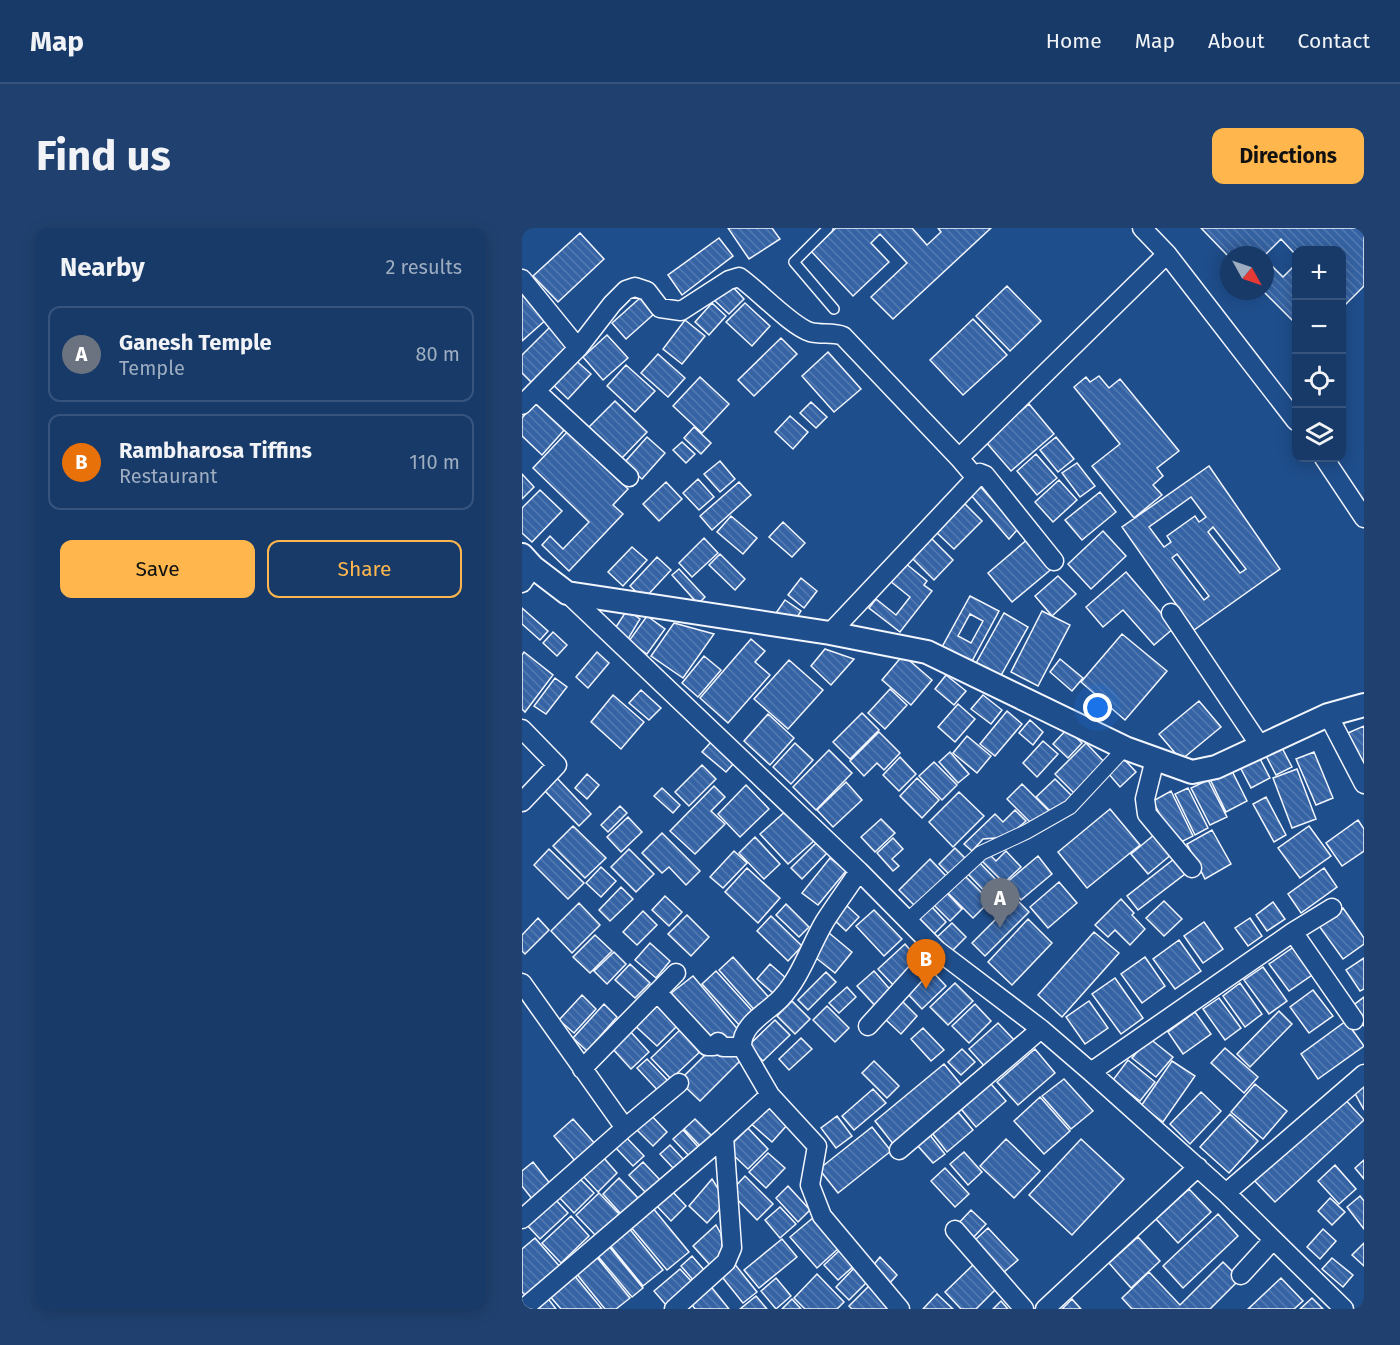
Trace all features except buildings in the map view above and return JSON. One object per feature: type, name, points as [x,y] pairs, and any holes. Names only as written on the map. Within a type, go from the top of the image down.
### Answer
[{"type":"street","points":[[1143,228],[1167,254],[1252,361],[1292,416]]},
{"type":"street","points":[[959,458],[1167,254]]},
{"type":"street","points":[[522,405],[578,348],[612,303],[626,290],[635,287],[642,289],[647,291],[660,308],[681,311],[729,280],[739,277],[797,325],[811,332],[836,333],[843,336],[976,478]]},
{"type":"street","points":[[522,279],[578,348]]},
{"type":"street","points":[[536,391],[628,477]]},
{"type":"street","points":[[1327,462],[1364,518]]},
{"type":"street","points":[[830,633],[980,473],[985,475],[1054,561]]},
{"type":"street","points":[[526,568],[567,593],[859,871],[937,950],[1041,1029],[1091,1072],[1226,1193],[1344,1309]]},
{"type":"street","points":[[567,593],[830,633],[927,652],[1125,748],[1192,772],[1216,767],[1328,715],[1364,705]]},
{"type":"street","points":[[1171,614],[1261,747]]},
{"type":"street","points":[[1328,715],[1364,784]]},
{"type":"street","points":[[522,729],[557,765],[522,801]]},
{"type":"street","points":[[908,920],[981,853],[1071,807],[1125,748]]},
{"type":"street","points":[[1155,759],[1145,799],[1147,814],[1192,868]]},
{"type":"street","points":[[859,871],[825,921],[792,984],[782,998],[747,1028],[742,1039],[742,1047],[770,1095],[817,1146],[810,1185],[822,1216],[900,1309]]},
{"type":"street","points":[[1091,1072],[1293,932],[1332,908]]},
{"type":"street","points":[[1293,932],[1354,1020]]},
{"type":"street","points":[[868,1026],[937,950]]},
{"type":"street","points":[[582,1069],[675,973]]},
{"type":"street","points":[[522,984],[625,1128]]},
{"type":"street","points":[[657,992],[707,1046],[714,1046],[718,1042],[723,1047],[742,1047]]},
{"type":"street","points":[[899,1150],[1041,1029]]},
{"type":"street","points":[[1226,1193],[1364,1074]]},
{"type":"street","points":[[522,1219],[679,1083]]},
{"type":"street","points":[[523,1309],[770,1095]]},
{"type":"street","points":[[675,1309],[726,1262],[732,1248],[724,1137]]},
{"type":"street","points":[[1045,1309],[1198,1167]]},
{"type":"street","points":[[954,1230],[1024,1309]]},
{"type":"street","points":[[1241,1275],[1273,1240]]},
{"type":"lane","points":[[828,228],[794,262],[834,309]]},
{"type":"place","name":"Ganesh Temple","points":[[1000,928]]},
{"type":"place","name":"Rambharosa Tiffins","points":[[926,989]]}]
